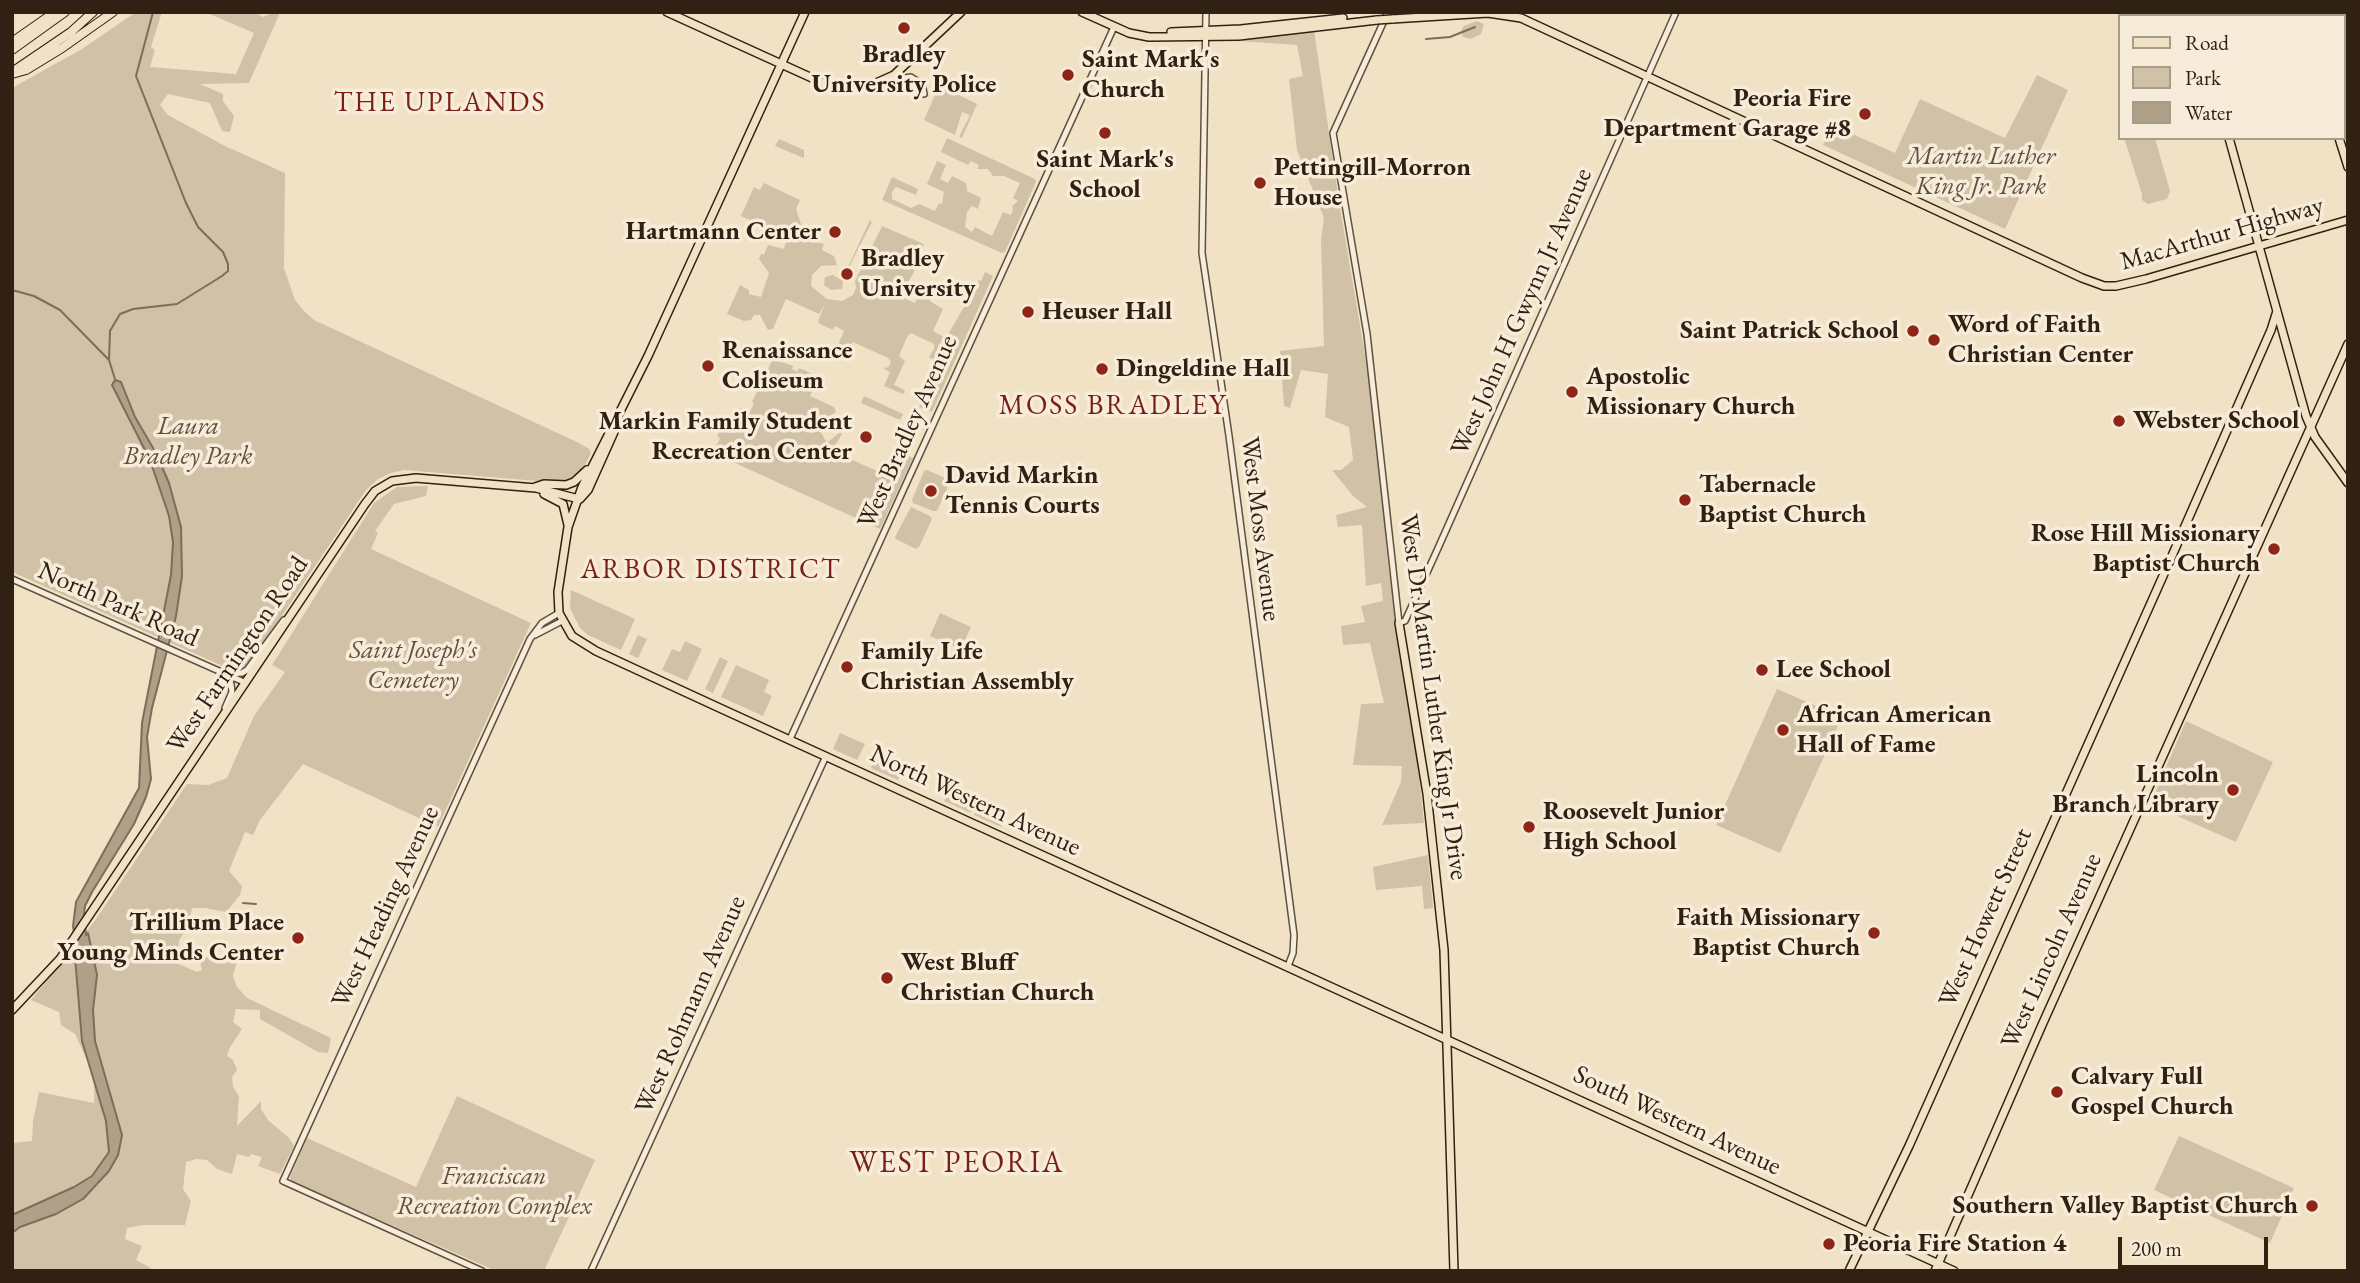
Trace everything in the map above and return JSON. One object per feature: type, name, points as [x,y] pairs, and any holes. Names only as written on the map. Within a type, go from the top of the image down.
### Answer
[{"type":"highway","points":[[12,42],[55,12]]},
{"type":"highway","points":[[12,50],[65,12]]},
{"type":"highway","points":[[12,73],[71,32],[93,12]]},
{"type":"highway","points":[[12,73],[26,70],[113,12]]},
{"type":"main road","points":[[667,12],[823,83],[843,86],[874,84],[894,75],[961,12]]},
{"type":"main road","points":[[561,617],[558,592],[568,527],[582,487],[688,269],[805,12]]},
{"type":"main road","points":[[1082,12],[1114,27],[1140,35],[1206,34],[1432,12]]},
{"type":"main road","points":[[1517,12],[1647,75]]},
{"type":"main road","points":[[1391,15],[1501,13],[1561,35]]},
{"type":"main road","name":"MacArthur Highway","points":[[1647,75],[2082,278],[2108,286],[2123,285],[2348,220]]},
{"type":"main road","points":[[2230,140],[2310,427],[2348,483]]},
{"type":"main road","points":[[2340,140],[2348,167]]},
{"type":"main road","name":"West Howett Street","points":[[1849,1271],[1909,1146],[2175,549],[2277,311]]},
{"type":"main road","name":"West Lincoln Avenue","points":[[1937,1267],[2042,1025],[2348,344]]},
{"type":"main road","points":[[579,499],[593,479],[617,418]]},
{"type":"main road","points":[[531,488],[544,484],[566,485],[574,482],[593,464]]},
{"type":"main road","name":"West Farmington Road","points":[[12,1010],[51,969],[73,940],[367,501],[387,483],[416,478],[531,488],[579,499]]},
{"type":"main road","points":[[531,488],[558,499],[563,504],[568,527]]},
{"type":"main road","name":"North Western Avenue","points":[[561,617],[572,636],[584,645],[1383,1009]]},
{"type":"main road","name":"West Dr Martin Luther King Jr Drive","points":[[1399,623],[1427,794],[1444,950],[1454,1271]]},
{"type":"main road","name":"South Western Avenue","points":[[1383,1009],[1937,1267],[1954,1271]]},
{"type":"street","name":"West Moss Avenue","points":[[1206,12],[1202,253],[1229,436],[1295,940],[1288,965]]},
{"type":"street","name":"West John H Gwynn Jr Avenue","points":[[1399,623],[1405,621],[1434,558],[1676,12]]},
{"type":"street","name":"West Dr Martin Luther King Jr Drive","points":[[1391,15],[1333,133],[1367,334],[1399,623]]},
{"type":"street","name":"West Bradley Avenue","points":[[790,738],[1114,27]]},
{"type":"street","points":[[862,86],[870,89],[883,87],[899,79],[911,77],[922,84],[924,94]]},
{"type":"street","name":"North Park Road","points":[[12,579],[246,683]]},
{"type":"street","points":[[220,671],[233,674],[247,670],[276,629],[298,604]]},
{"type":"street","name":"West Heading Avenue","points":[[482,1271],[283,1181],[526,649],[540,625],[561,617]]},
{"type":"street","points":[[218,723],[232,692],[231,684],[220,671]]},
{"type":"street","name":"West Rohmann Avenue","points":[[591,1271],[826,755]]},
{"type":"green space","name":"Laura Bradley Park","points":[[136,12],[162,12],[151,47],[155,50],[150,67],[236,74],[254,33],[205,12],[254,12],[263,17],[274,12],[279,15],[249,83],[200,84],[223,94],[223,101],[234,116],[230,132],[222,131],[210,103],[168,94],[160,105],[168,115],[225,146],[285,173],[284,268],[295,300],[304,311],[314,320],[579,443],[591,453],[575,479],[562,483],[404,470],[378,479],[366,490],[247,668],[236,672],[12,572],[12,88],[82,49]]},
{"type":"green space","points":[[1477,21],[1484,24],[1481,34],[1471,39],[1463,37],[1461,30],[1464,26]]},
{"type":"green space","points":[[1314,30],[1340,208],[1376,419],[1388,565],[1415,738],[1424,823],[1382,825],[1401,782],[1402,766],[1353,765],[1361,704],[1384,703],[1370,643],[1343,645],[1341,626],[1365,622],[1361,606],[1383,601],[1381,583],[1366,586],[1362,525],[1338,527],[1336,515],[1367,507],[1353,496],[1332,470],[1341,470],[1353,460],[1349,427],[1325,417],[1328,374],[1301,370],[1290,408],[1284,406],[1280,351],[1324,346],[1321,239],[1324,218],[1297,150],[1289,79],[1303,76],[1297,45],[1239,41]]},
{"type":"green space","name":"Martin Luther King Jr. Park","points":[[2037,75],[2068,90],[2005,229],[1823,145],[1832,125],[1895,153],[1920,99],[2005,138]]},
{"type":"green space","points":[[938,80],[977,104],[962,138],[959,137],[970,115],[962,112],[955,135],[924,120],[937,90]]},
{"type":"green space","points":[[947,138],[1035,179],[1005,252],[882,200],[892,177],[918,189],[916,195],[896,187],[892,192],[892,199],[911,208],[919,204],[935,211],[939,203],[942,204],[944,192],[927,184],[937,161],[946,165],[940,179],[948,183],[952,176],[966,183],[967,191],[981,198],[978,209],[972,206],[967,212],[965,227],[972,232],[975,227],[992,236],[1003,212],[1011,215],[1012,206],[1018,201],[1013,198],[1020,183],[1004,176],[993,176],[988,169],[977,169],[979,165],[971,161],[968,165],[941,152]]},
{"type":"green space","points":[[779,139],[804,150],[804,158],[775,146]]},
{"type":"green space","points":[[2125,140],[2156,140],[2170,191],[2167,199],[2148,204],[2142,200]]},
{"type":"green space","points":[[764,183],[800,200],[796,209],[801,224],[810,233],[813,241],[824,244],[822,250],[834,256],[837,265],[821,266],[812,275],[811,286],[827,299],[842,301],[853,295],[855,281],[882,226],[924,244],[914,272],[900,296],[915,303],[918,297],[925,300],[928,294],[932,296],[930,301],[943,309],[933,331],[946,338],[968,300],[962,297],[966,289],[969,291],[973,281],[981,281],[985,272],[993,276],[932,412],[919,407],[940,364],[929,357],[934,344],[911,333],[899,356],[905,361],[894,385],[905,390],[903,394],[884,386],[890,372],[884,369],[888,368],[891,362],[888,358],[853,342],[844,348],[838,360],[833,356],[844,331],[835,326],[833,330],[820,324],[818,321],[825,304],[819,314],[786,299],[773,329],[768,330],[760,315],[754,315],[751,320],[744,321],[727,314],[740,285],[749,290],[749,294],[761,297],[769,273],[759,259],[768,245],[784,249],[789,231],[741,216],[754,187],[760,190]]},
{"type":"green space","points":[[870,220],[872,222],[846,273],[846,271]]},
{"type":"green space","points":[[833,275],[843,281],[842,289],[831,290],[824,285],[825,277]]},
{"type":"green space","points":[[773,359],[793,366],[792,369],[797,372],[799,368],[811,373],[817,381],[810,396],[834,407],[836,412],[818,427],[827,443],[840,432],[842,434],[832,451],[893,478],[903,454],[913,458],[880,529],[713,453],[721,428],[734,433],[743,427],[744,417],[738,410],[740,408],[750,412],[754,403],[752,402]]},
{"type":"green space","points":[[864,396],[903,414],[900,420],[861,403]]},
{"type":"green space","name":"David Markin Tennis Courts","points":[[924,471],[950,482],[937,511],[913,503],[912,500]]},
{"type":"green space","name":"Saint Joseph's Cemetery","points":[[428,486],[426,496],[394,504],[375,531],[378,533],[371,549],[531,623],[438,827],[303,764],[260,820],[253,835],[245,832],[229,871],[242,886],[240,895],[226,912],[192,908],[187,929],[179,940],[176,963],[197,972],[202,970],[198,954],[226,964],[225,939],[237,960],[233,976],[237,987],[247,998],[331,1038],[328,1053],[318,1052],[260,1019],[260,1010],[236,1009],[233,1022],[242,1029],[227,1056],[233,1060],[237,1070],[232,1077],[233,1087],[239,1096],[237,1126],[261,1101],[261,1109],[268,1120],[289,1138],[294,1146],[280,1174],[258,1166],[262,1157],[251,1154],[249,1157],[237,1154],[232,1174],[217,1169],[207,1160],[186,1162],[183,1189],[191,1201],[185,1225],[143,1225],[127,1228],[125,1239],[142,1246],[136,1260],[151,1268],[150,1271],[12,1271],[12,1143],[32,1141],[39,1092],[94,1103],[94,1075],[75,1034],[61,1025],[59,1012],[31,1000],[94,922],[187,784],[208,785],[227,778],[254,716],[285,672],[272,665],[374,503],[397,487]]},
{"type":"green space","name":"David Markin Tennis Courts","points":[[911,507],[932,519],[916,549],[895,537]]},
{"type":"green space","points":[[571,590],[635,619],[621,650],[588,635],[580,628],[570,608]]},
{"type":"green space","points":[[940,613],[971,627],[961,649],[930,636]]},
{"type":"green space","points":[[638,635],[647,639],[638,658],[629,654]]},
{"type":"green space","points":[[685,641],[702,649],[687,681],[662,670],[672,649],[680,652]]},
{"type":"green space","points":[[720,657],[728,661],[713,693],[705,689]]},
{"type":"green space","points":[[736,665],[769,680],[764,692],[772,696],[763,716],[721,697]]},
{"type":"green space","points":[[1777,689],[1842,717],[1780,853],[1716,825]]},
{"type":"green space","points":[[2186,721],[2273,762],[2236,842],[2150,804]]},
{"type":"green space","points":[[840,733],[865,744],[857,760],[833,749]]},
{"type":"green space","points":[[874,761],[901,774],[898,780],[871,768]]},
{"type":"green space","points":[[951,785],[978,797],[971,813],[944,801]]},
{"type":"green space","points":[[978,807],[1005,819],[1001,827],[974,815]]},
{"type":"green space","points":[[1428,855],[1433,908],[1424,909],[1422,886],[1376,890],[1373,867]]},
{"type":"green space","name":"Franciscan Recreation Complex","points":[[457,1096],[595,1160],[544,1271],[496,1271],[291,1181],[290,1177],[307,1138],[416,1187]]},
{"type":"green space","points":[[2179,1136],[2294,1188],[2270,1243],[2154,1190]]},
{"type":"water","points":[[115,380],[121,382],[135,417],[156,453],[169,483],[181,527],[182,576],[176,616],[147,737],[151,779],[146,797],[134,824],[92,892],[84,915],[86,935],[88,933],[97,975],[93,1010],[95,1041],[122,1135],[118,1155],[109,1171],[83,1199],[12,1233],[12,1215],[92,1176],[109,1152],[106,1121],[82,1041],[73,926],[76,902],[139,788],[142,723],[171,575],[173,542],[169,516],[150,460],[112,385]]},
{"type":"waterway","points":[[109,360],[110,331],[120,314],[133,309],[177,304],[228,271],[223,252],[198,227],[186,203],[136,76],[153,12]]},
{"type":"waterway","points":[[1426,39],[1450,37],[1475,27]]},
{"type":"waterway","points":[[12,290],[34,296],[60,310],[109,360],[115,379]]},
{"type":"waterway","points":[[243,903],[256,904]]},
{"type":"place","name":"Bradley University Police","points":[[904,28]]},
{"type":"place","name":"Saint Mark's Church","points":[[1068,75]]},
{"type":"place","name":"Peoria Fire Department Garage #8","points":[[1865,114]]},
{"type":"place","name":"Saint Mark's School","points":[[1105,133]]},
{"type":"place","name":"Pettingill-Morron House","points":[[1260,183]]},
{"type":"place","name":"Hartmann Center","points":[[835,232]]},
{"type":"place","name":"Bradley University","points":[[847,274]]},
{"type":"place","name":"Heuser Hall","points":[[1028,312]]},
{"type":"place","name":"Saint Patrick School","points":[[1913,331]]},
{"type":"place","name":"Word of Faith Christian Center","points":[[1934,340]]},
{"type":"place","name":"Renaissance Coliseum","points":[[708,366]]},
{"type":"place","name":"Dingeldine Hall","points":[[1102,369]]},
{"type":"place","name":"Apostolic Missionary Church","points":[[1572,392]]},
{"type":"place","name":"Webster School","points":[[2119,421]]},
{"type":"place","name":"Markin Family Student Recreation Center","points":[[866,437]]},
{"type":"place","name":"David Markin Tennis Courts","points":[[931,491]]},
{"type":"place","name":"Tabernacle Baptist Church","points":[[1685,500]]},
{"type":"place","name":"Rose Hill Missionary Baptist Church","points":[[2274,549]]},
{"type":"place","name":"Family Life Christian Assembly","points":[[847,667]]},
{"type":"place","name":"Lee School","points":[[1762,670]]},
{"type":"place","name":"African American Hall of Fame","points":[[1783,730]]},
{"type":"place","name":"Lincoln Branch Library","points":[[2233,790]]},
{"type":"place","name":"Roosevelt Junior High School","points":[[1529,827]]},
{"type":"place","name":"Faith Missionary Baptist Church","points":[[1874,933]]},
{"type":"place","name":"Trillium Place Young Minds Center","points":[[298,938]]},
{"type":"place","name":"West Bluff Christian Church","points":[[887,978]]},
{"type":"place","name":"Calvary Full Gospel Church","points":[[2057,1092]]},
{"type":"place","name":"Southern Valley Baptist Church","points":[[2312,1206]]},
{"type":"place","name":"Peoria Fire Station 4","points":[[1829,1244]]},
{"type":"district","name":"THE UPLANDS","points":[[440,103]]},
{"type":"district","name":"MOSS BRADLEY","points":[[1113,406]]},
{"type":"district","name":"ARBOR DISTRICT","points":[[711,570]]},
{"type":"district","name":"WEST PEORIA","points":[[957,1164]]}]
